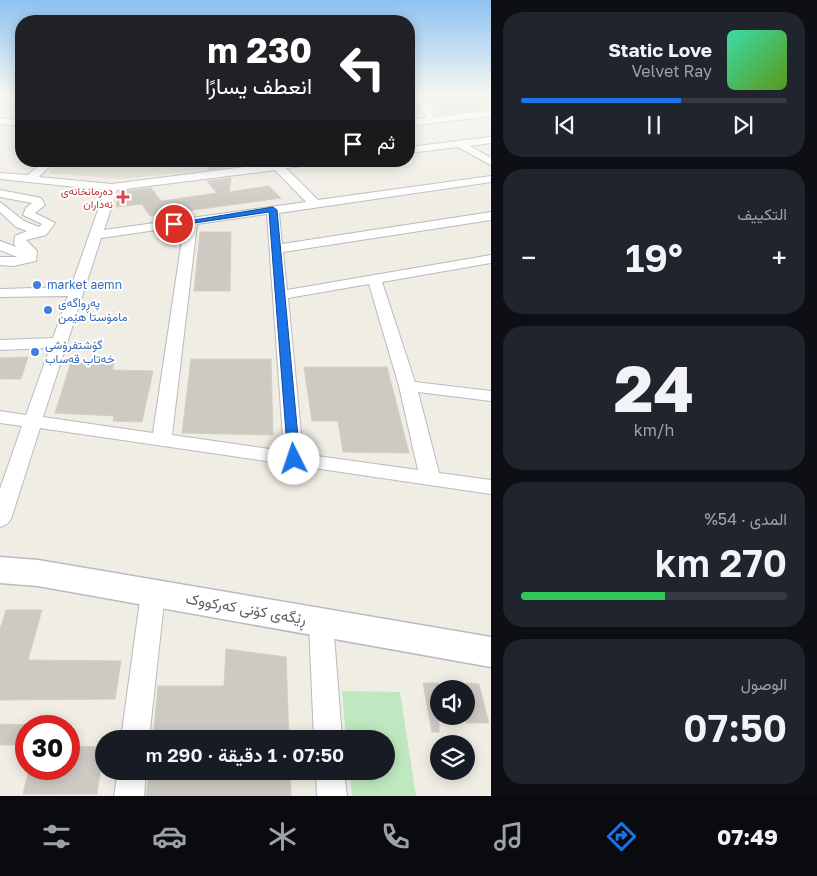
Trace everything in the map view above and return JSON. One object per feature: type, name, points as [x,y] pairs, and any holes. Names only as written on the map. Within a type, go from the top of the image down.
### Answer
[{"type":"street","points":[[415,149],[491,140]]},
{"type":"street","points":[[460,144],[491,162]]},
{"type":"street","points":[[30,179],[43,167]]},
{"type":"street","points":[[0,176],[112,187],[270,167]]},
{"type":"street","points":[[279,167],[316,204]]},
{"type":"street","points":[[95,235],[491,179]]},
{"type":"street","points":[[0,519],[112,187]]},
{"type":"street","points":[[0,193],[39,201],[39,206],[30,211],[29,215],[49,222],[47,228],[23,236],[18,242],[29,249],[32,258]]},
{"type":"street","points":[[0,206],[20,224],[54,236]]},
{"type":"street","points":[[273,210],[294,459]]},
{"type":"street","points":[[277,249],[489,218]]},
{"type":"street","points":[[162,438],[191,221]]},
{"type":"street","points":[[0,245],[32,258]]},
{"type":"street","points":[[0,261],[13,262],[32,258]]},
{"type":"street","points":[[281,295],[491,259]]},
{"type":"street","points":[[374,279],[408,386],[430,478]]},
{"type":"street","points":[[0,293],[77,291]]},
{"type":"street","points":[[0,345],[59,343]]},
{"type":"street","points":[[408,386],[491,396]]},
{"type":"street","points":[[0,417],[162,438],[491,487]]},
{"type":"street","name":"ڕێگەی کۆنی کەرکووک","points":[[0,570],[38,573],[491,652]]},
{"type":"street","points":[[136,730],[153,593]]},
{"type":"street","points":[[321,622],[327,730]]},
{"type":"street","points":[[128,796],[131,780]]},
{"type":"street","points":[[331,780],[332,796]]},
{"type":"shaded area","points":[[54,167],[209,167],[209,170],[123,179],[48,173]]},
{"type":"green space","points":[[342,691],[400,692],[416,796],[352,796],[351,780],[395,780],[395,730],[345,730]]},
{"type":"building","points":[[208,167],[232,167],[208,170]]},
{"type":"building","points":[[231,178],[229,192],[269,186],[281,198],[150,216],[142,204],[116,207],[119,192],[151,188],[161,201],[217,193],[207,181]]},
{"type":"building","points":[[200,232],[231,232],[230,291],[194,291]]},
{"type":"building","points":[[28,357],[21,379],[0,379],[0,358]]},
{"type":"building","points":[[191,359],[271,359],[273,435],[182,433]]},
{"type":"building","points":[[71,362],[114,362],[112,370],[153,371],[142,422],[113,421],[114,416],[55,413]]},
{"type":"building","points":[[304,367],[387,367],[409,453],[343,452],[338,421],[312,421]]},
{"type":"building","points":[[6,610],[42,610],[28,660],[121,661],[115,699],[0,700],[0,629]]},
{"type":"building","points":[[226,649],[286,657],[289,730],[154,730],[158,686],[224,686]]},
{"type":"building","points":[[423,683],[430,683],[430,721]]},
{"type":"building","points":[[475,684],[479,684],[489,723],[475,723]]},
{"type":"building","points":[[0,724],[15,725],[15,745],[0,745]]},
{"type":"building","points":[[431,725],[439,725],[439,732],[432,732]]},
{"type":"building","points":[[80,746],[95,747],[95,780],[99,780],[97,794],[23,794],[26,780],[80,780]]},
{"type":"building","points":[[148,780],[290,780],[291,796],[146,796]]},
{"type":"place","name":"دەرمانخانەی نەداران","points":[[123,197]]},
{"type":"place","name":"market aemn","points":[[37,285]]},
{"type":"place","name":"پەڕواگەی مامۆستا هێمن","points":[[48,310]]},
{"type":"place","name":"گۆشتفرۆشی خەتاب قەساب","points":[[35,352]]},
{"type":"route","points":[[174,224],[273,210],[294,459]]}]
